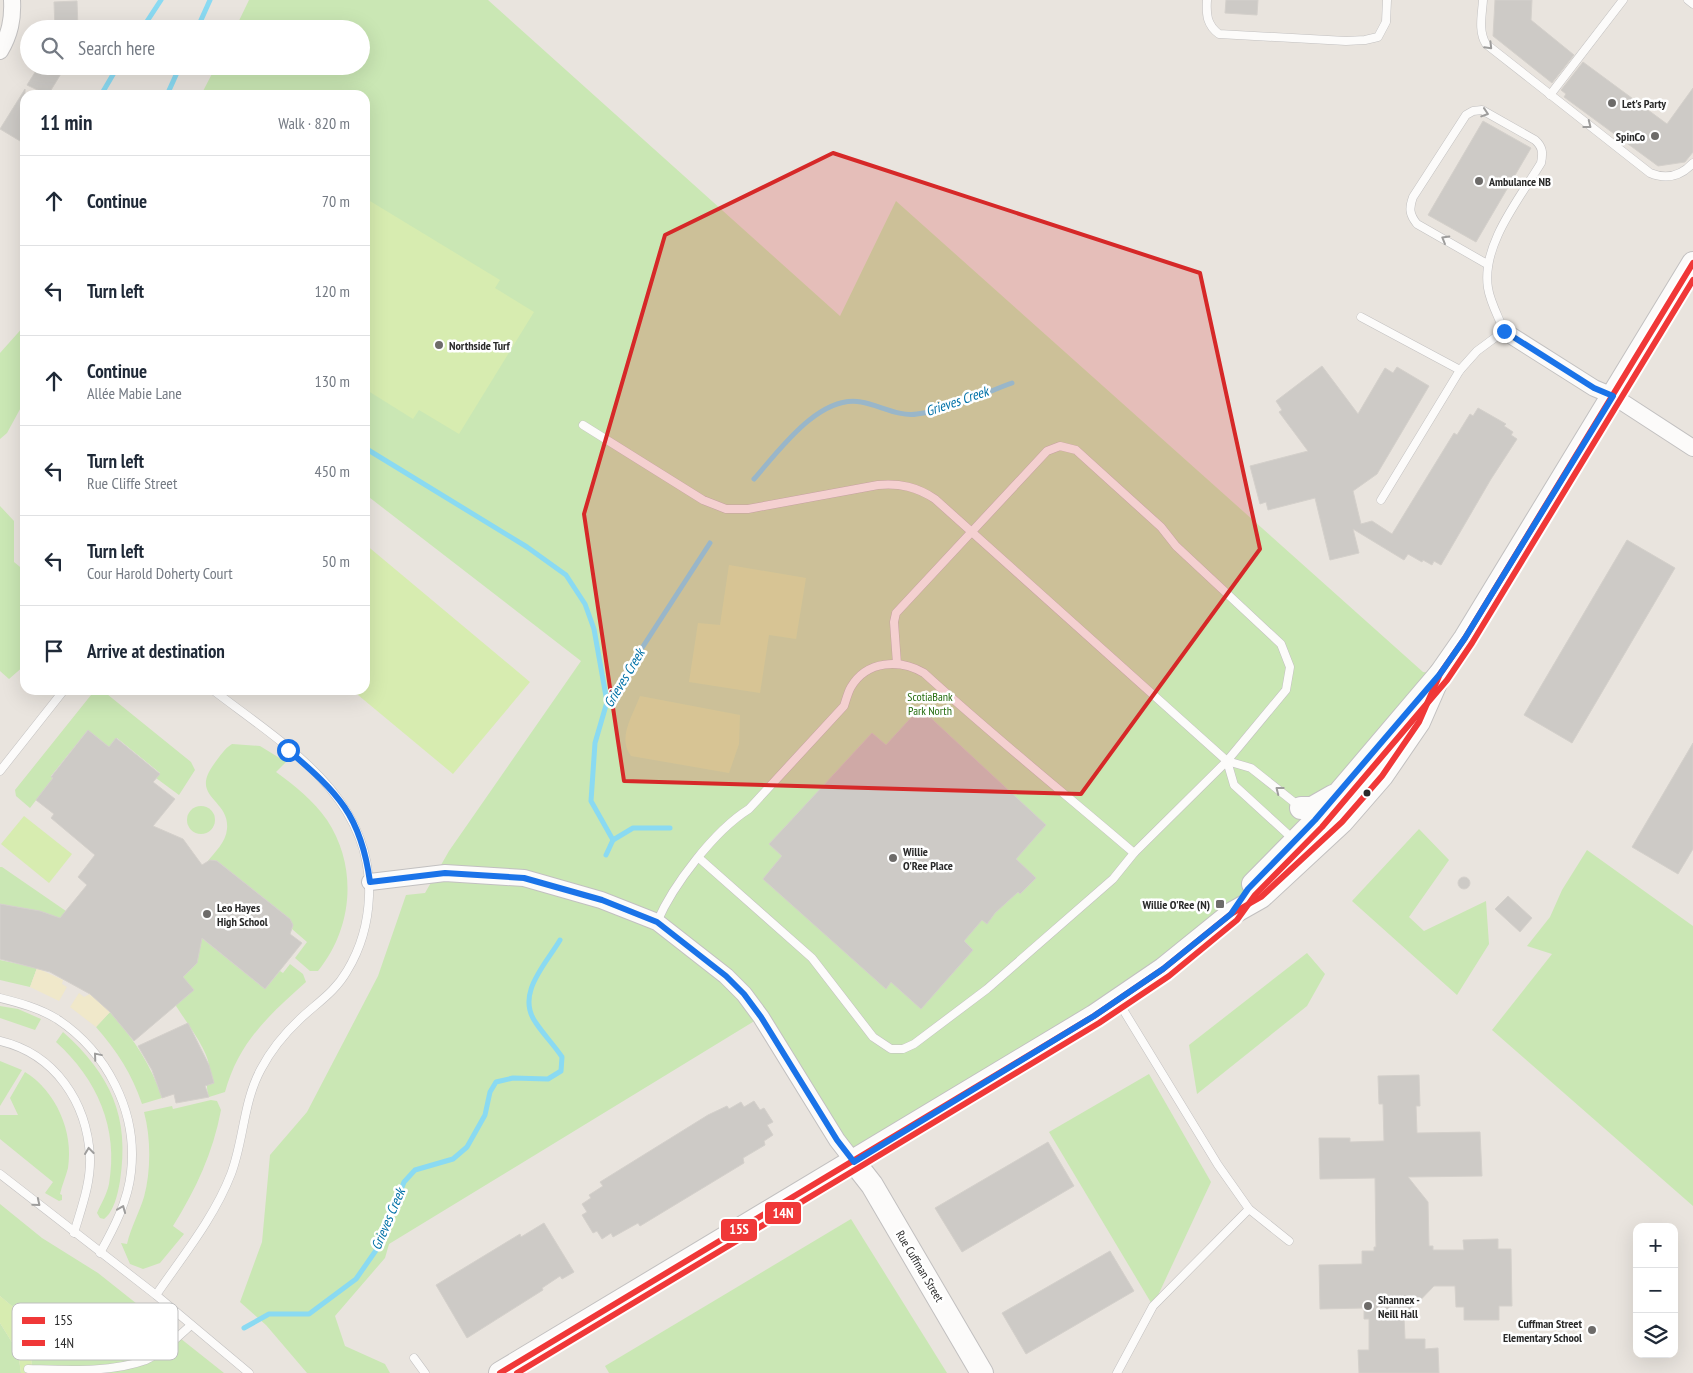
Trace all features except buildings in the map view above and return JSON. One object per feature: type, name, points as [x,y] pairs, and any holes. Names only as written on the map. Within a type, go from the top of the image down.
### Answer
[{"type":"main road","points":[[500,1373],[854,1162],[1117,1000],[1163,969],[1231,914],[1261,897],[1302,848],[1315,821],[1440,674],[1465,638],[1693,263]]},
{"type":"main road","points":[[1315,821],[1382,776],[1419,722],[1440,674]]},
{"type":"main road","name":"Rue Cuffman Street","points":[[854,1162],[872,1185],[982,1373]]},
{"type":"street","points":[[0,51],[8,38],[13,15],[12,0]]},
{"type":"street","points":[[1504,331],[1594,388],[1613,396],[1693,448]]},
{"type":"street","points":[[370,882],[445,873],[524,878],[602,900],[657,922],[726,976],[744,994],[761,1017],[837,1140],[854,1162]]},
{"type":"lane","points":[[1206,0],[1206,14],[1210,28],[1219,34],[1346,41],[1378,37],[1386,22],[1387,0]]},
{"type":"lane","points":[[1483,0],[1481,30],[1482,38],[1486,44],[1650,173],[1658,176],[1677,175],[1686,171],[1693,162]]},
{"type":"lane","points":[[1550,95],[1623,0]]},
{"type":"lane","points":[[1688,0],[1693,4]]},
{"type":"lane","points":[[1381,500],[1460,370],[1477,351],[1504,331],[1488,289],[1487,264],[1494,243],[1541,163],[1543,154],[1541,145],[1535,140],[1482,110],[1473,111],[1466,115],[1413,197],[1409,207],[1411,217],[1417,224],[1487,264]]},
{"type":"lane","points":[[1361,317],[1460,370]]},
{"type":"lane","points":[[583,425],[714,506],[736,510],[748,509],[866,486],[897,484],[926,493],[971,530],[1227,761],[1250,768],[1315,821]]},
{"type":"lane","points":[[700,858],[812,958],[873,1037],[891,1049],[903,1049],[914,1044],[987,989],[1113,879],[1134,853],[1227,761],[1286,690],[1290,667],[1281,644],[1176,546],[1161,527],[1076,450],[1060,446],[1047,451],[971,530],[896,613],[894,622],[897,664]]},
{"type":"lane","points":[[657,922],[669,896],[700,858],[735,818],[749,809],[844,706],[851,687],[860,676],[877,666],[897,664],[914,667],[924,673],[1018,758],[1055,785],[1134,853]]},
{"type":"lane","points":[[0,770],[60,695]]},
{"type":"lane","points":[[156,1295],[215,1208],[227,1182],[240,1142],[248,1099],[260,1070],[278,1041],[300,1018],[330,995],[347,971],[363,939],[369,909],[370,882],[366,856],[359,831],[346,808],[322,778],[219,695]]},
{"type":"lane","points":[[1227,761],[1234,785],[1302,848]]},
{"type":"lane","points":[[0,998],[29,1005],[56,1018],[76,1033],[103,1063],[116,1084],[126,1112],[131,1143],[131,1172],[125,1202],[100,1253]]},
{"type":"lane","points":[[1117,1000],[1218,1165],[1249,1209],[1289,1242]]},
{"type":"lane","points":[[0,1041],[34,1055],[58,1073],[75,1097],[86,1128],[90,1158],[86,1190],[74,1233]]},
{"type":"lane","points":[[0,1174],[165,1303]]},
{"type":"lane","points":[[1117,1373],[1153,1306],[1249,1209]]},
{"type":"lane","points":[[178,1314],[250,1373]]},
{"type":"lane","points":[[178,1335],[191,1325]]},
{"type":"lane","points":[[414,1358],[425,1373]]},
{"type":"lane","points":[[28,1369],[84,1371],[121,1368],[147,1360]]},
{"type":"highlighted area","points":[[833,153],[1200,273],[1260,549],[1081,794],[624,781],[584,514],[665,235]]},
{"type":"green space","name":"ScotiaBank Park North","points":[[249,0],[488,0],[840,316],[896,201],[1423,672],[1440,674],[1248,889],[1231,914],[854,1162],[761,1017],[389,1244],[385,1258],[335,1316],[345,1346],[385,1364],[390,1373],[307,1373],[266,1325],[240,1302],[262,1242],[270,1155],[307,1112],[378,976],[406,895],[425,893],[449,851],[581,661],[370,498],[370,90],[204,90],[211,75],[370,75],[370,20],[239,20]]},
{"type":"green space","name":"Northside Turf","points":[[370,201],[500,280],[495,288],[534,312],[459,434],[419,410],[413,419],[370,392]]},
{"type":"green space","points":[[20,331],[20,409],[7,433],[0,439],[0,353]]},
{"type":"green space","points":[[0,506],[14,521],[14,562],[20,567],[20,669],[9,679],[0,671]]},
{"type":"green space","points":[[370,548],[530,682],[453,774],[358,695],[370,695]]},
{"type":"green space","points":[[729,565],[806,578],[796,639],[769,635],[760,693],[689,682],[698,623],[720,625]]},
{"type":"green space","points":[[91,695],[108,695],[191,762],[195,770],[179,795],[156,778],[160,773],[117,738],[109,747],[88,730],[51,776],[53,778],[30,808],[16,796],[15,790]]},
{"type":"green space","points":[[640,696],[740,715],[739,744],[729,773],[631,756],[627,749],[626,734]]},
{"type":"green space","points":[[232,744],[260,746],[286,762],[276,772],[316,806],[327,820],[337,838],[344,857],[347,897],[339,936],[330,954],[318,971],[310,971],[295,958],[307,942],[292,929],[293,925],[290,919],[217,861],[207,862],[222,843],[227,829],[223,811],[208,792],[206,784],[214,764]]},
{"type":"green space","points":[[201,806],[211,810],[215,820],[211,830],[201,834],[191,830],[187,820],[191,810]]},
{"type":"green space","points":[[24,816],[72,854],[49,883],[1,844]]},
{"type":"green space","points":[[1419,829],[1449,860],[1409,917],[1424,931],[1486,901],[1489,944],[1457,995],[1352,901]]},
{"type":"green space","points":[[1587,850],[1693,926],[1693,1206],[1492,1030],[1552,954],[1527,946],[1550,917],[1562,890]]},
{"type":"green space","points":[[0,867],[79,920],[75,924],[40,911],[0,904]]},
{"type":"green space","points":[[193,931],[265,989],[280,971],[283,973],[290,964],[303,974],[306,982],[279,1006],[256,1031],[238,1058],[225,1092],[209,1097],[207,1083],[209,1065],[207,1058],[176,1006],[180,977],[192,968],[197,958],[197,945]]},
{"type":"green space","points":[[1307,953],[1325,974],[1307,1006],[1197,1094],[1189,1045]]},
{"type":"green space","points":[[0,960],[37,968],[30,987],[0,980]]},
{"type":"green space","points":[[0,1006],[18,1009],[41,1019],[35,1030],[0,1018]]},
{"type":"green space","points":[[110,1012],[140,1052],[158,1086],[162,1098],[142,1104],[134,1083],[123,1063],[96,1027]]},
{"type":"green space","points":[[63,1032],[94,1064],[105,1081],[119,1117],[122,1137],[120,1181],[113,1207],[104,1219],[100,1218],[97,1213],[109,1184],[111,1143],[107,1124],[102,1106],[93,1088],[83,1072],[56,1042]]},
{"type":"green space","points":[[0,1061],[22,1070],[0,1106]]},
{"type":"green space","points":[[25,1072],[46,1090],[54,1101],[65,1127],[68,1140],[68,1168],[60,1194],[62,1195],[62,1200],[59,1201],[45,1193],[53,1182],[0,1139],[0,1115],[18,1115],[10,1098]]},
{"type":"green space","points":[[1149,1074],[1211,1182],[1153,1306],[1049,1132]]},
{"type":"green space","points":[[211,1100],[217,1101],[221,1110],[218,1126],[203,1170],[173,1226],[184,1234],[160,1263],[143,1269],[130,1264],[121,1243],[127,1244],[146,1187],[149,1166],[149,1143],[144,1112],[172,1106],[173,1109]]},
{"type":"green space","points":[[0,1204],[42,1238],[98,1273],[136,1303],[12,1303],[12,1306],[0,1296]]},
{"type":"green space","points":[[851,1219],[947,1373],[609,1373],[605,1366]]},
{"type":"green space","points":[[0,1296],[12,1306],[12,1342],[0,1323]]},
{"type":"green space","points":[[0,1323],[12,1342],[12,1360],[19,1360],[21,1373],[0,1373]]},
{"type":"green space","points":[[178,1336],[224,1373],[33,1373],[31,1360],[178,1360]]},
{"type":"green space","points":[[19,1360],[31,1360],[33,1373],[21,1373]]},
{"type":"sand","points":[[37,968],[63,980],[62,984],[67,987],[59,1001],[30,987]]},
{"type":"sand","points":[[79,993],[84,997],[90,994],[110,1012],[96,1027],[70,1007]]},
{"type":"waterway","points":[[148,20],[161,0]]},
{"type":"waterway","points":[[201,20],[210,0]]},
{"type":"waterway","points":[[104,90],[113,75]]},
{"type":"waterway","points":[[169,90],[176,75]]},
{"type":"waterway","name":"Grieves Creek","points":[[754,479],[801,427],[830,407],[845,402],[861,402],[903,414],[917,414],[953,405],[1012,383]]},
{"type":"waterway","points":[[370,451],[527,547],[566,575],[585,604],[594,629],[607,702]]},
{"type":"waterway","name":"Grieves Creek","points":[[606,855],[613,840],[591,801],[595,743],[607,702],[710,543]]},
{"type":"waterway","points":[[613,840],[633,828],[670,828]]},
{"type":"waterway","name":"Grieves Creek","points":[[244,1328],[269,1314],[309,1314],[356,1279],[379,1246],[404,1182],[415,1170],[453,1159],[467,1147],[485,1115],[490,1092],[496,1082],[513,1078],[548,1079],[561,1071],[562,1057],[536,1023],[530,1012],[529,1001],[535,980],[560,940]]},
{"type":"transit line","name":"15S","points":[[500,1373],[1094,1016],[1163,969],[1231,914],[1261,897],[1342,822],[1382,776],[1419,722],[1440,674],[1465,638],[1693,263]]},
{"type":"transit line","name":"14N","points":[[517,1373],[1099,1023],[1169,976],[1237,920],[1255,895],[1322,827],[1447,680],[1472,643],[1693,280]]},
{"type":"place","name":"Let's Party","points":[[1612,103]]},
{"type":"place","name":"SpinCo","points":[[1655,136]]},
{"type":"place","name":"Ambulance NB","points":[[1479,181]]},
{"type":"place","name":"Northside Turf","points":[[439,345]]},
{"type":"place","name":"Willie O'Ree Place","points":[[893,858]]},
{"type":"place","name":"Willie O'Ree (N)","points":[[1220,904]]},
{"type":"place","name":"Leo Hayes High School","points":[[207,914]]},
{"type":"place","name":"Shannex - Neill Hall","points":[[1368,1306]]},
{"type":"place","name":"Cuffman Street Elementary School","points":[[1592,1330]]},
{"type":"route","points":[[288,750],[322,778],[346,808],[359,831],[366,856],[370,882],[445,873],[485,874],[524,878],[602,900],[657,922],[726,976],[744,994],[761,1017],[837,1140],[854,1162],[1094,1016],[1163,969],[1231,914],[1248,889],[1296,842],[1440,674],[1465,638],[1613,396],[1594,388],[1504,331]]}]
